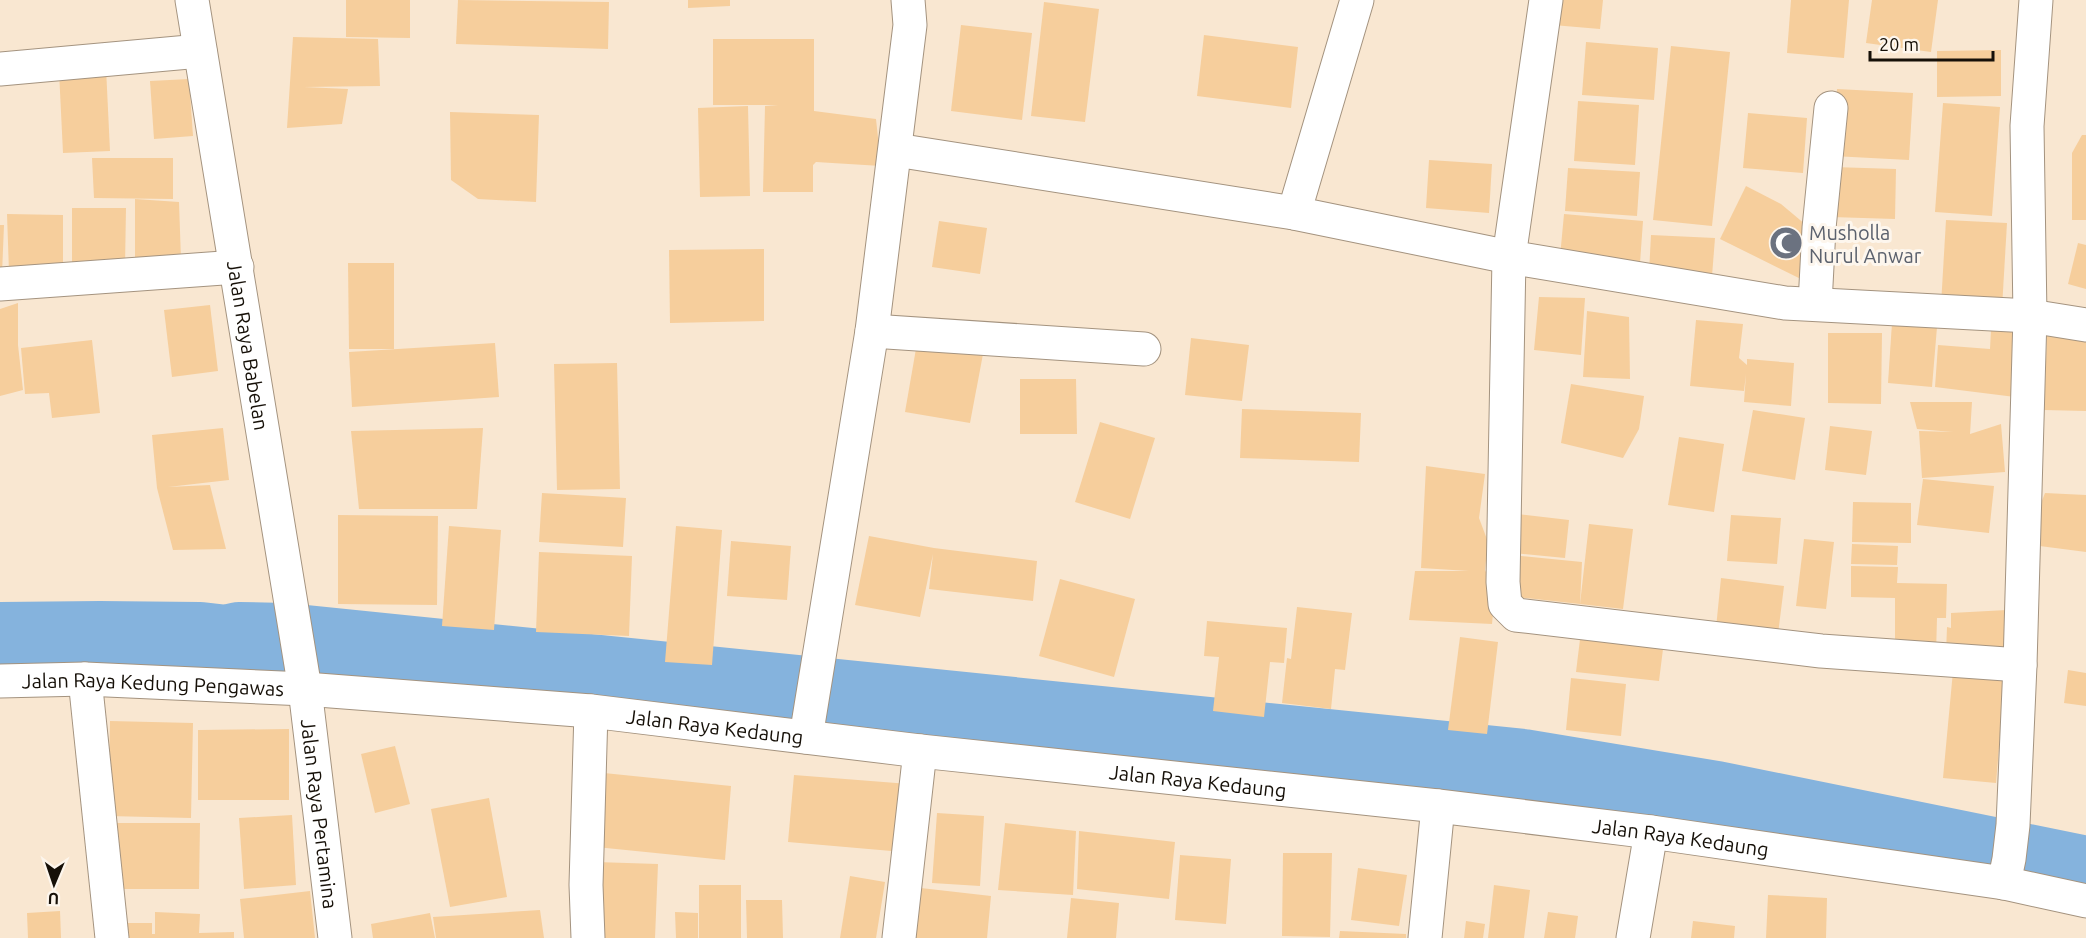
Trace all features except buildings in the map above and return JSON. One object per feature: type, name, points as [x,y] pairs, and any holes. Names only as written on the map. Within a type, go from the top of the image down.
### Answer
[{"type":"street","name":"Jalan Raya Babelan","points":[[192,0],[306,689]]},
{"type":"street","points":[[808,725],[872,331],[910,25],[908,0]]},
{"type":"street","points":[[1294,213],[1357,0]]},
{"type":"street","points":[[1546,0],[1509,257],[1503,582],[1505,604],[1516,615],[1821,651],[2020,665]]},
{"type":"street","points":[[2006,871],[2013,825],[2020,665],[2030,316],[2027,126],[2036,0]]},
{"type":"street","points":[[0,69],[200,51]]},
{"type":"street","points":[[1815,304],[1819,228],[1831,108]]},
{"type":"street","points":[[896,150],[1294,213],[1509,257],[1785,303],[2030,316],[2086,325]]},
{"type":"street","points":[[0,284],[237,267]]},
{"type":"street","points":[[872,331],[1144,349]]},
{"type":"street","points":[[85,680],[112,938]]},
{"type":"street","name":"Jalan Raya Kedung Pengawas","points":[[0,681],[85,680],[306,689]]},
{"type":"street","name":"Jalan Raya Kedaung","points":[[306,689],[808,725],[920,751],[1438,806],[2006,871],[2086,901]]},
{"type":"street","name":"Jalan Raya Pertamina","points":[[306,689],[335,938]]},
{"type":"street","points":[[588,938],[586,885],[591,711]]},
{"type":"street","points":[[898,938],[920,751]]},
{"type":"street","points":[[1425,938],[1438,806]]},
{"type":"street","points":[[1634,938],[1651,832]]},
{"type":"waterway","points":[[0,639],[200,639],[226,642],[239,639],[286,640],[1523,766],[1716,798],[2086,873]]},
{"type":"place","name":"Musholla Nurul Anwar","points":[[1786,243]]}]
